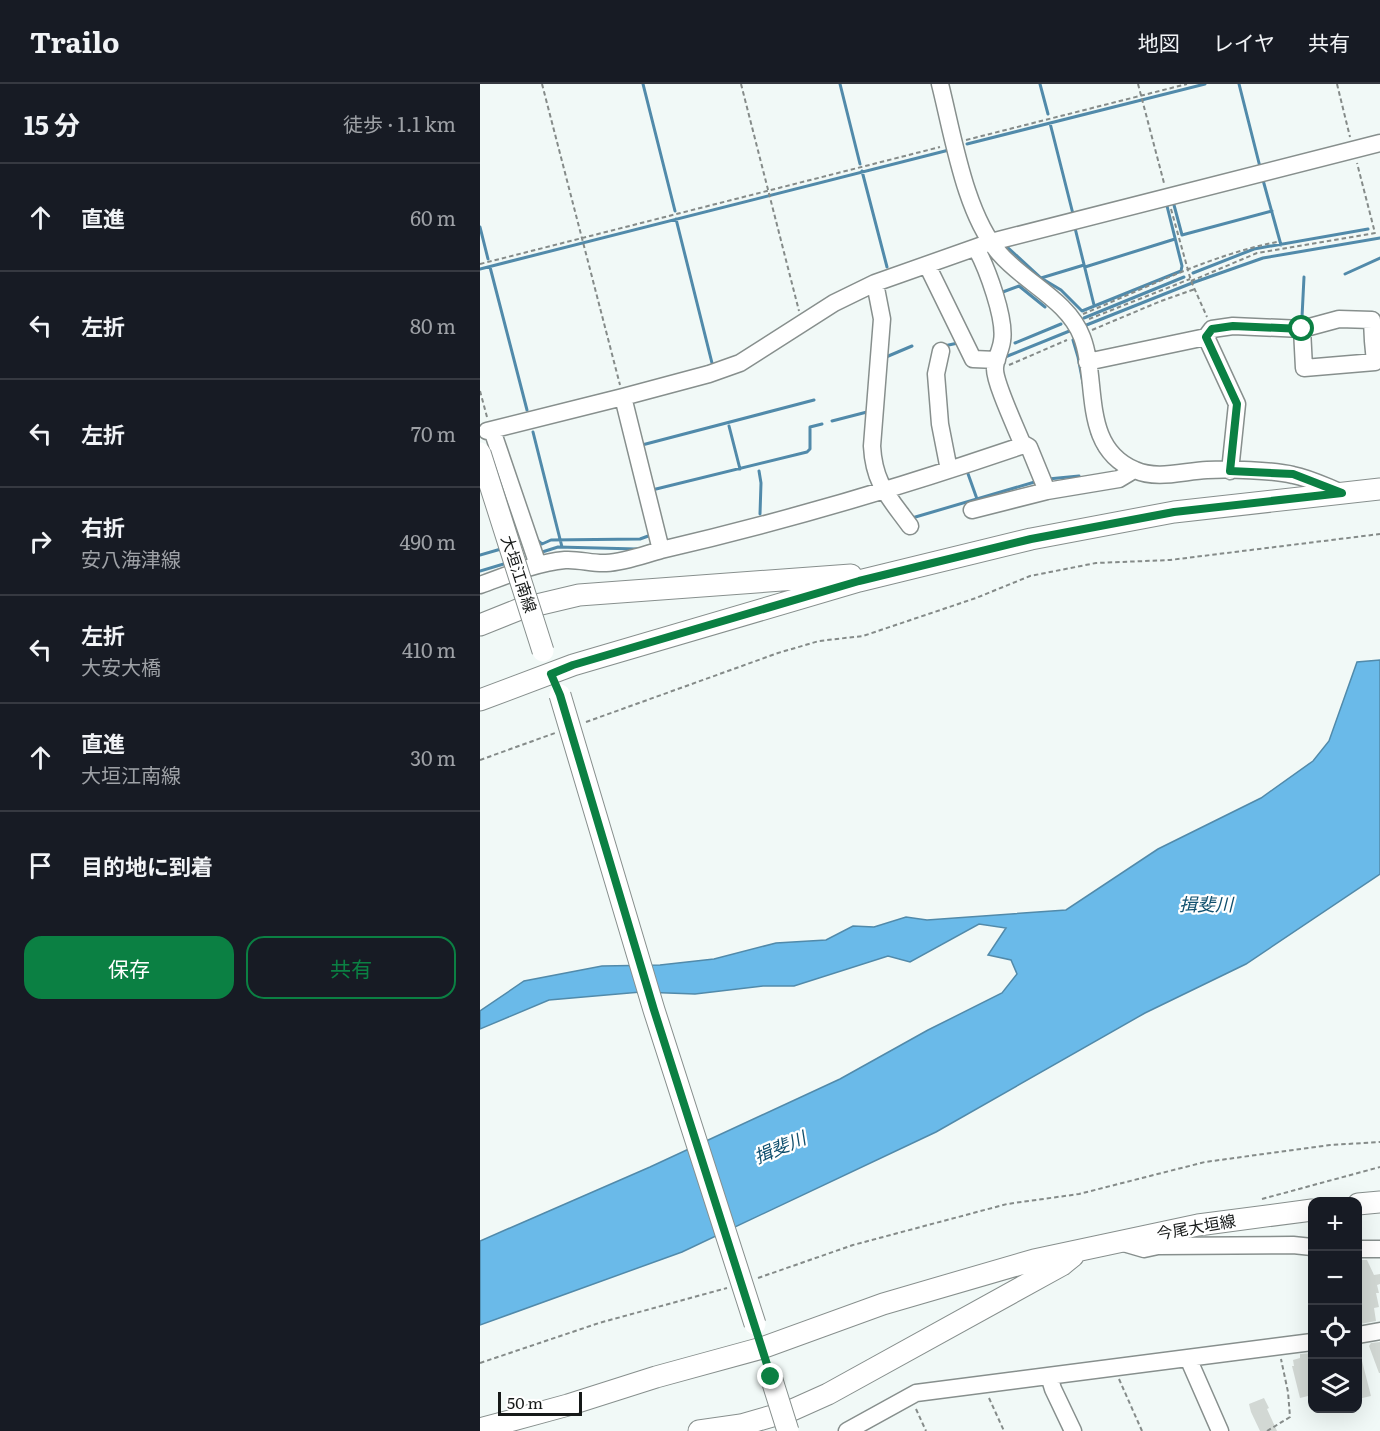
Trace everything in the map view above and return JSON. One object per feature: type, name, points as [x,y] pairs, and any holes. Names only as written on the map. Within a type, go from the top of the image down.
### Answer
[{"type":"main road","name":"大垣江南線","points":[[480,453],[543,651],[560,695],[654,1010],[762,1348]]},
{"type":"main road","points":[[480,700],[573,665],[859,581],[1031,539],[1174,512],[1380,489]]},
{"type":"main road","points":[[480,625],[520,609],[579,595],[850,574],[859,581]]},
{"type":"main road","points":[[1362,1204],[1380,1202]]},
{"type":"main road","name":"今尾大垣線","points":[[480,1429],[762,1348],[883,1304],[1034,1260],[1198,1225],[1308,1210]]},
{"type":"main road","points":[[699,1431],[754,1426],[828,1394],[1062,1264],[1080,1250]]},
{"type":"main road","points":[[762,1348],[788,1431]]},
{"type":"street","points":[[940,84],[968,192],[979,219],[986,266],[999,312],[1003,339],[996,365],[1022,443],[1029,447],[1047,490]]},
{"type":"street","points":[[538,565],[489,430],[623,397],[709,374],[740,363],[834,303],[875,283],[984,245],[1380,143]]},
{"type":"street","points":[[984,245],[1000,254],[1055,301],[1080,327],[1095,419],[1102,439],[1116,458],[1134,470],[1160,474],[1208,470],[1293,474],[1342,493]]},
{"type":"street","points":[[927,265],[973,359],[996,365]]},
{"type":"street","points":[[875,283],[882,319],[872,446],[873,467],[883,490],[910,526]]},
{"type":"street","points":[[1087,362],[1233,326],[1302,329],[1339,319],[1372,320],[1376,340],[1375,362],[1304,368],[1302,329]]},
{"type":"street","points":[[1209,333],[1237,404],[1230,471]]},
{"type":"street","points":[[942,351],[936,374],[940,424],[949,471]]},
{"type":"street","points":[[623,397],[661,550]]},
{"type":"street","points":[[480,585],[538,565],[565,560],[605,563],[627,560],[811,512],[949,471],[1018,447],[1022,443]]},
{"type":"street","points":[[972,510],[1047,490],[1119,479],[1134,470]]},
{"type":"street","points":[[1119,1242],[1144,1249],[1158,1246],[1308,1247]]},
{"type":"street","points":[[1362,1249],[1380,1249]]},
{"type":"street","points":[[1362,1334],[1380,1331]]},
{"type":"street","points":[[847,1431],[916,1393],[1308,1343]]},
{"type":"street","points":[[1188,1358],[1220,1431]]},
{"type":"street","points":[[1049,1376],[1073,1431]]},
{"type":"path","points":[[542,84],[623,397]]},
{"type":"path","points":[[741,84],[804,323]]},
{"type":"path","points":[[1138,84],[1188,270],[1209,333]]},
{"type":"path","points":[[480,264],[1187,84]]},
{"type":"path","points":[[1337,84],[1375,234]]},
{"type":"path","points":[[996,365],[1257,253],[1380,232]]},
{"type":"path","points":[[1080,327],[1188,270],[1252,247],[1277,242]]},
{"type":"path","points":[[1080,327],[1195,289]]},
{"type":"path","points":[[480,390],[489,430]]},
{"type":"path","points":[[581,724],[778,653],[819,641],[863,636],[976,598],[1030,576],[1096,562],[1170,560],[1380,534]]},
{"type":"path","points":[[480,760],[558,732]]},
{"type":"path","points":[[752,1280],[853,1245],[1007,1204],[1079,1194],[1205,1162],[1330,1145],[1380,1142]]},
{"type":"path","points":[[1256,1201],[1380,1167]]},
{"type":"path","points":[[480,1363],[599,1323],[730,1287]]},
{"type":"path","points":[[1268,1431],[1290,1417],[1288,1392],[1279,1348]]},
{"type":"path","points":[[1115,1367],[1142,1431]]},
{"type":"path","points":[[983,1384],[1004,1431]]},
{"type":"path","points":[[910,1396],[927,1431]]},
{"type":"water","name":"揖斐川","points":[[1380,660],[1380,874],[1246,964],[1145,1013],[936,1132],[682,1252],[480,1325],[480,1241],[650,1167],[840,1079],[928,1030],[1002,993],[1017,974],[1011,960],[988,955],[1006,928],[979,924],[910,962],[888,956],[794,986],[763,986],[695,994],[641,992],[549,1000],[480,1029],[480,1011],[524,981],[602,966],[660,965],[714,959],[776,943],[826,940],[853,926],[874,927],[906,917],[927,920],[1066,910],[1158,849],[1261,798],[1313,761],[1329,741],[1357,662]]},
{"type":"building","points":[[1362,1260],[1367,1260],[1374,1275],[1380,1274],[1380,1284],[1377,1285],[1379,1293],[1376,1293],[1379,1307],[1374,1308],[1376,1321],[1362,1324]]},
{"type":"building","points":[[1380,1342],[1379,1373],[1369,1346],[1371,1343]]},
{"type":"building","points":[[1308,1353],[1308,1396],[1300,1398],[1292,1366],[1294,1366],[1293,1360],[1300,1358],[1300,1354]]},
{"type":"building","points":[[1362,1361],[1371,1396],[1362,1398]]},
{"type":"building","points":[[1264,1398],[1277,1431],[1260,1431],[1251,1412],[1249,1404]]},
{"type":"waterway","points":[[643,84],[675,211]]},
{"type":"waterway","points":[[840,84],[860,164]]},
{"type":"waterway","points":[[1040,84],[1048,114]]},
{"type":"waterway","points":[[967,144],[1205,84]]},
{"type":"waterway","points":[[1239,84],[1260,167]]},
{"type":"waterway","points":[[1050,123],[1073,214]]},
{"type":"waterway","points":[[480,269],[949,150]]},
{"type":"waterway","points":[[862,171],[887,267]]},
{"type":"waterway","points":[[1263,180],[1281,245]]},
{"type":"waterway","points":[[1174,205],[1182,235],[1272,211]]},
{"type":"waterway","points":[[1005,245],[1041,278],[1061,290],[1082,311],[1181,271],[1182,266],[1167,206]]},
{"type":"waterway","points":[[676,219],[712,363]]},
{"type":"waterway","points":[[480,227],[488,259]]},
{"type":"waterway","points":[[1075,228],[1094,305]]},
{"type":"waterway","points":[[1193,273],[1254,249],[1368,229]]},
{"type":"waterway","points":[[1084,326],[1192,283],[1263,258],[1380,238]]},
{"type":"waterway","points":[[1085,267],[1175,239]]},
{"type":"waterway","points":[[1345,274],[1380,258]]},
{"type":"waterway","points":[[1041,278],[1084,265]]},
{"type":"waterway","points":[[490,267],[527,410]]},
{"type":"waterway","points":[[1084,318],[1184,277]]},
{"type":"waterway","points":[[1302,317],[1304,277]]},
{"type":"waterway","points":[[1000,293],[1019,286],[1045,307]]},
{"type":"waterway","points":[[1015,343],[1061,324]]},
{"type":"waterway","points":[[1005,357],[1072,330]]},
{"type":"waterway","points":[[1073,340],[1083,383]]},
{"type":"waterway","points":[[944,346],[958,343]]},
{"type":"waterway","points":[[886,357],[912,346]]},
{"type":"waterway","points":[[642,445],[814,400]]},
{"type":"waterway","points":[[832,421],[867,412]]},
{"type":"waterway","points":[[652,490],[807,452],[810,449],[810,427],[822,424]]},
{"type":"waterway","points":[[729,426],[740,469]]},
{"type":"waterway","points":[[533,432],[562,547]]},
{"type":"waterway","points":[[1092,434],[1099,449]]},
{"type":"waterway","points":[[759,471],[760,514]]},
{"type":"waterway","points":[[967,471],[977,499]]},
{"type":"waterway","points":[[1048,479],[1079,476]]},
{"type":"waterway","points":[[912,518],[1038,481]]},
{"type":"waterway","points":[[537,540],[542,544],[551,540],[640,539],[651,535]]},
{"type":"waterway","points":[[539,553],[558,547],[637,549]]},
{"type":"waterway","points":[[480,555],[501,549]]},
{"type":"waterway","points":[[480,571],[507,563]]},
{"type":"route","points":[[771,1377],[654,1010],[560,695],[551,674],[573,665],[859,581],[1031,539],[1174,512],[1342,493],[1293,474],[1230,471],[1237,404],[1206,337],[1212,329],[1233,326],[1302,329]]}]
